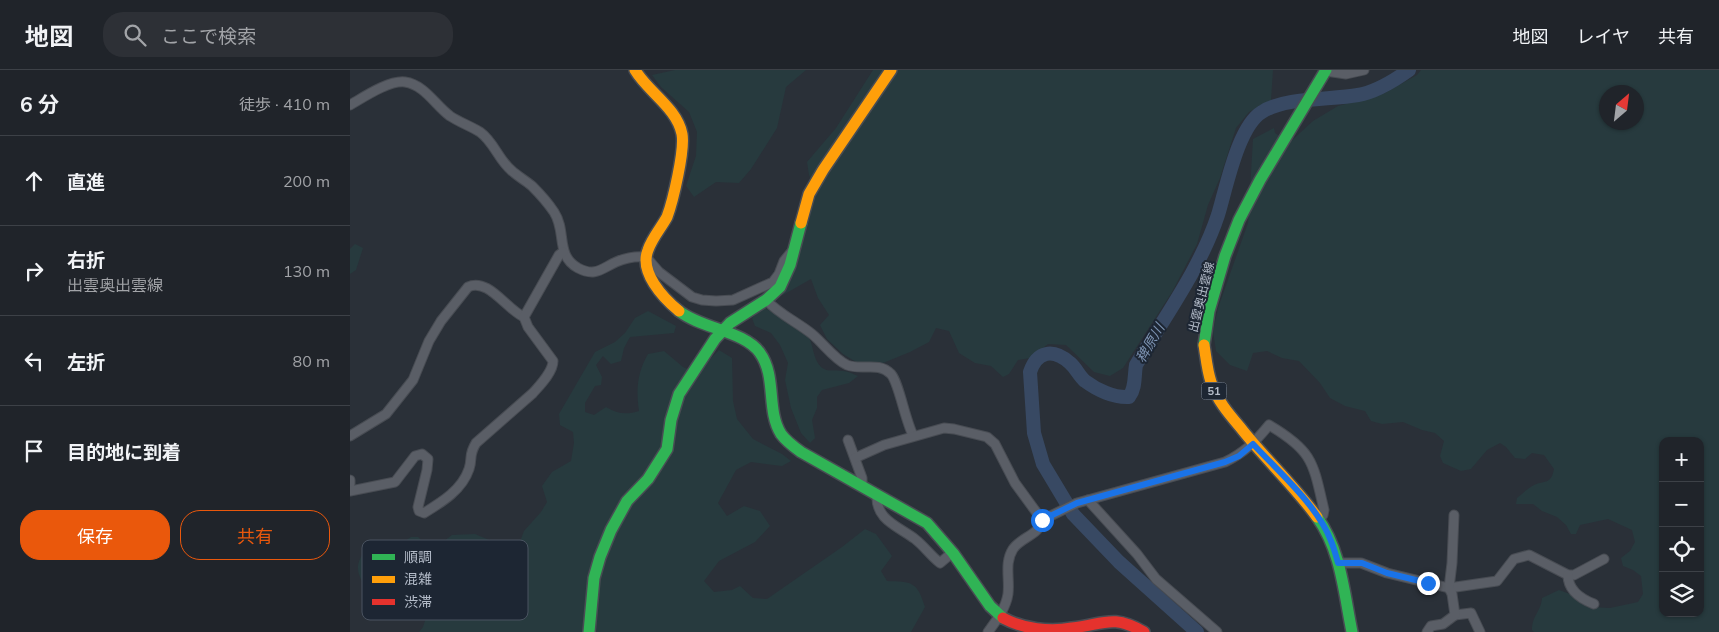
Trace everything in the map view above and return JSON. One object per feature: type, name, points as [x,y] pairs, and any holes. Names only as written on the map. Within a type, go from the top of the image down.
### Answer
[{"type":"street","points":[[634,70],[648,89],[669,109],[678,121],[682,135],[682,151],[672,201],[667,216],[646,257],[647,270],[671,305],[686,317],[744,339],[761,353],[768,368],[772,403],[778,430],[787,441],[801,452],[927,523],[939,534],[990,607],[1004,618],[1041,630],[1074,628],[1103,620],[1124,622],[1144,632]]},
{"type":"street","points":[[589,632],[594,578],[611,530],[627,501],[648,479],[667,449],[670,420],[678,394],[722,331],[730,323],[766,300],[780,287],[786,277],[809,194],[823,170],[891,70]]},
{"type":"street","points":[[1326,71],[1346,74],[1364,70]]},
{"type":"street","name":"出雲奥出雲線","points":[[1326,71],[1238,220],[1209,311],[1204,342],[1211,383],[1221,404],[1253,444],[1304,499],[1319,519],[1331,540],[1338,563],[1352,632]]},
{"type":"street","points":[[350,105],[394,82],[414,85],[429,96],[449,116],[481,133],[493,145],[511,170],[532,186],[554,212],[560,225],[563,252],[573,264],[589,273],[598,272],[618,261],[646,257]]},
{"type":"street","points":[[646,257],[659,272],[692,297],[716,301],[733,300],[773,282],[779,274],[784,261],[794,250]]},
{"type":"street","points":[[524,317],[559,255],[563,252]]},
{"type":"street","points":[[350,436],[386,414],[413,380],[429,342],[441,321],[472,284],[481,285],[491,290],[518,315],[524,317],[528,327],[553,361],[553,366],[533,393],[476,443],[470,452],[469,469],[464,479],[451,494],[424,513],[419,511],[418,507],[428,460],[422,454],[415,456],[395,482],[350,491]]},
{"type":"street","points":[[766,300],[774,309],[813,335],[846,365],[856,367],[875,366],[885,369],[893,376],[907,424],[913,435]]},
{"type":"street","points":[[1042,520],[1077,503],[1225,462],[1239,456],[1253,444],[1269,425],[1288,436],[1309,458],[1315,471],[1324,510],[1323,515],[1319,519]]},
{"type":"street","points":[[855,458],[913,435],[944,428],[987,437],[995,444],[1015,483],[1042,520],[1038,530],[1020,541],[1013,549],[1008,562],[1008,595],[1004,618],[988,632]]},
{"type":"street","points":[[848,440],[862,478],[862,486]]},
{"type":"street","points":[[877,494],[876,505],[887,520],[913,537],[940,563],[952,552]]},
{"type":"street","points":[[1088,500],[1137,554],[1156,579],[1217,632]]},
{"type":"street","points":[[1454,515],[1449,588],[1452,594],[1455,615]]},
{"type":"street","points":[[1338,563],[1362,563],[1387,573],[1449,588],[1497,581],[1514,559],[1529,555],[1568,575],[1574,575],[1604,559]]},
{"type":"street","points":[[1568,575],[1568,582],[1578,596],[1594,604]]},
{"type":"street","points":[[1427,632],[1431,626],[1443,624],[1455,615],[1472,613],[1480,632]]},
{"type":"green space","points":[[675,70],[806,70],[786,87],[777,128],[751,169],[739,183],[716,182],[694,197],[686,186],[696,156],[697,132],[689,112],[661,87],[652,75]]},
{"type":"green space","points":[[873,70],[1273,70],[1271,100],[1249,112],[1236,128],[1220,178],[1208,205],[1197,244],[1172,292],[1123,368],[1110,376],[1094,372],[1066,345],[1048,344],[1030,358],[1018,360],[1009,374],[1003,377],[991,366],[975,363],[959,353],[949,331],[936,328],[929,342],[910,352],[883,363],[856,362],[843,354],[827,339],[820,325],[829,315],[818,298],[811,279],[783,295],[779,292],[816,189],[809,175],[807,162],[836,128]]},
{"type":"green space","points":[[1421,70],[1719,70],[1719,632],[1534,632],[1532,625],[1542,598],[1559,590],[1570,594],[1587,607],[1610,608],[1638,602],[1643,594],[1641,576],[1623,566],[1621,558],[1630,551],[1635,542],[1632,530],[1608,519],[1580,525],[1576,534],[1571,534],[1566,525],[1557,517],[1542,511],[1533,504],[1516,504],[1517,498],[1527,489],[1551,478],[1554,469],[1544,455],[1532,453],[1525,459],[1515,458],[1500,443],[1487,450],[1471,469],[1461,471],[1443,463],[1440,456],[1444,441],[1435,433],[1403,422],[1382,424],[1371,421],[1365,411],[1345,406],[1330,398],[1320,383],[1299,361],[1282,358],[1267,351],[1253,353],[1247,371],[1230,365],[1216,351],[1213,331],[1218,308],[1248,223],[1253,139],[1274,128],[1275,133],[1289,143],[1313,121],[1338,106],[1383,94],[1417,75]]},
{"type":"green space","points":[[355,244],[363,248],[356,270],[350,274],[350,249]]},
{"type":"green space","points":[[763,307],[803,329],[809,338],[816,359],[821,367],[858,376],[849,383],[822,390],[817,397],[817,408],[812,420],[815,438],[810,443],[801,433],[791,408],[785,380],[788,363],[780,345],[771,333],[755,326],[752,318]]},
{"type":"green space","points":[[648,311],[676,326],[674,333],[630,337],[624,348],[621,361],[611,364],[603,356],[596,365],[602,377],[601,385],[595,386],[585,403],[585,412],[594,415],[606,407],[622,413],[639,411],[638,382],[648,354],[664,351],[683,367],[698,374],[719,350],[732,358],[733,401],[737,419],[753,439],[782,454],[791,461],[782,466],[751,462],[736,470],[718,503],[727,516],[744,506],[760,511],[770,526],[755,542],[719,561],[704,581],[714,592],[732,590],[740,586],[753,598],[767,599],[865,529],[876,534],[892,556],[881,571],[887,581],[908,583],[916,588],[922,598],[925,607],[911,632],[419,632],[425,620],[528,620],[528,540],[521,540],[524,531],[541,512],[547,502],[542,486],[552,472],[571,461],[574,443],[573,432],[560,425],[559,414],[595,352],[615,342],[625,333],[635,318]]},
{"type":"green space","points":[[475,534],[489,540],[446,540],[452,535]]},
{"type":"green space","points":[[411,537],[418,537],[421,540],[406,540]]},
{"type":"green space","points":[[362,556],[362,581],[358,569]]},
{"type":"waterway","name":"稗原川","points":[[1197,632],[1119,562],[1073,514],[1043,464],[1034,433],[1030,372],[1041,356],[1046,354],[1058,355],[1070,363],[1085,381],[1095,387],[1112,395],[1129,397],[1134,386],[1136,365],[1202,254],[1218,215],[1234,159],[1246,130],[1254,119],[1272,107],[1295,101],[1347,97],[1372,91],[1398,78],[1409,70]]},
{"type":"traffic: fast","points":[[1204,345],[1209,311],[1225,256],[1239,220],[1260,180],[1326,70]]},
{"type":"traffic: fast","points":[[589,632],[594,578],[600,557],[611,530],[627,501],[648,479],[667,449],[671,420],[679,394],[715,339],[730,323],[766,300],[780,287],[790,265],[801,223]]},
{"type":"traffic: fast","points":[[679,311],[699,322],[734,335],[753,346],[765,362],[776,425],[785,439],[801,452],[927,523],[953,553],[990,606],[1003,618]]},
{"type":"traffic: fast","points":[[1317,517],[1337,558],[1352,632]]},
{"type":"traffic: slow","points":[[635,70],[674,116],[682,134],[680,163],[667,217],[654,237],[646,258],[647,267],[654,284],[679,311]]},
{"type":"traffic: slow","points":[[801,223],[809,194],[823,170],[891,70]]},
{"type":"traffic: slow","points":[[1204,345],[1211,382],[1223,406],[1317,517]]},
{"type":"traffic: jam","points":[[1003,618],[1019,625],[1046,629],[1064,629],[1116,622],[1133,626],[1144,632]]},
{"type":"route","points":[[1042,520],[1077,503],[1225,462],[1239,456],[1253,444],[1304,499],[1319,519],[1331,540],[1338,563],[1362,563],[1387,573],[1428,583]]}]
